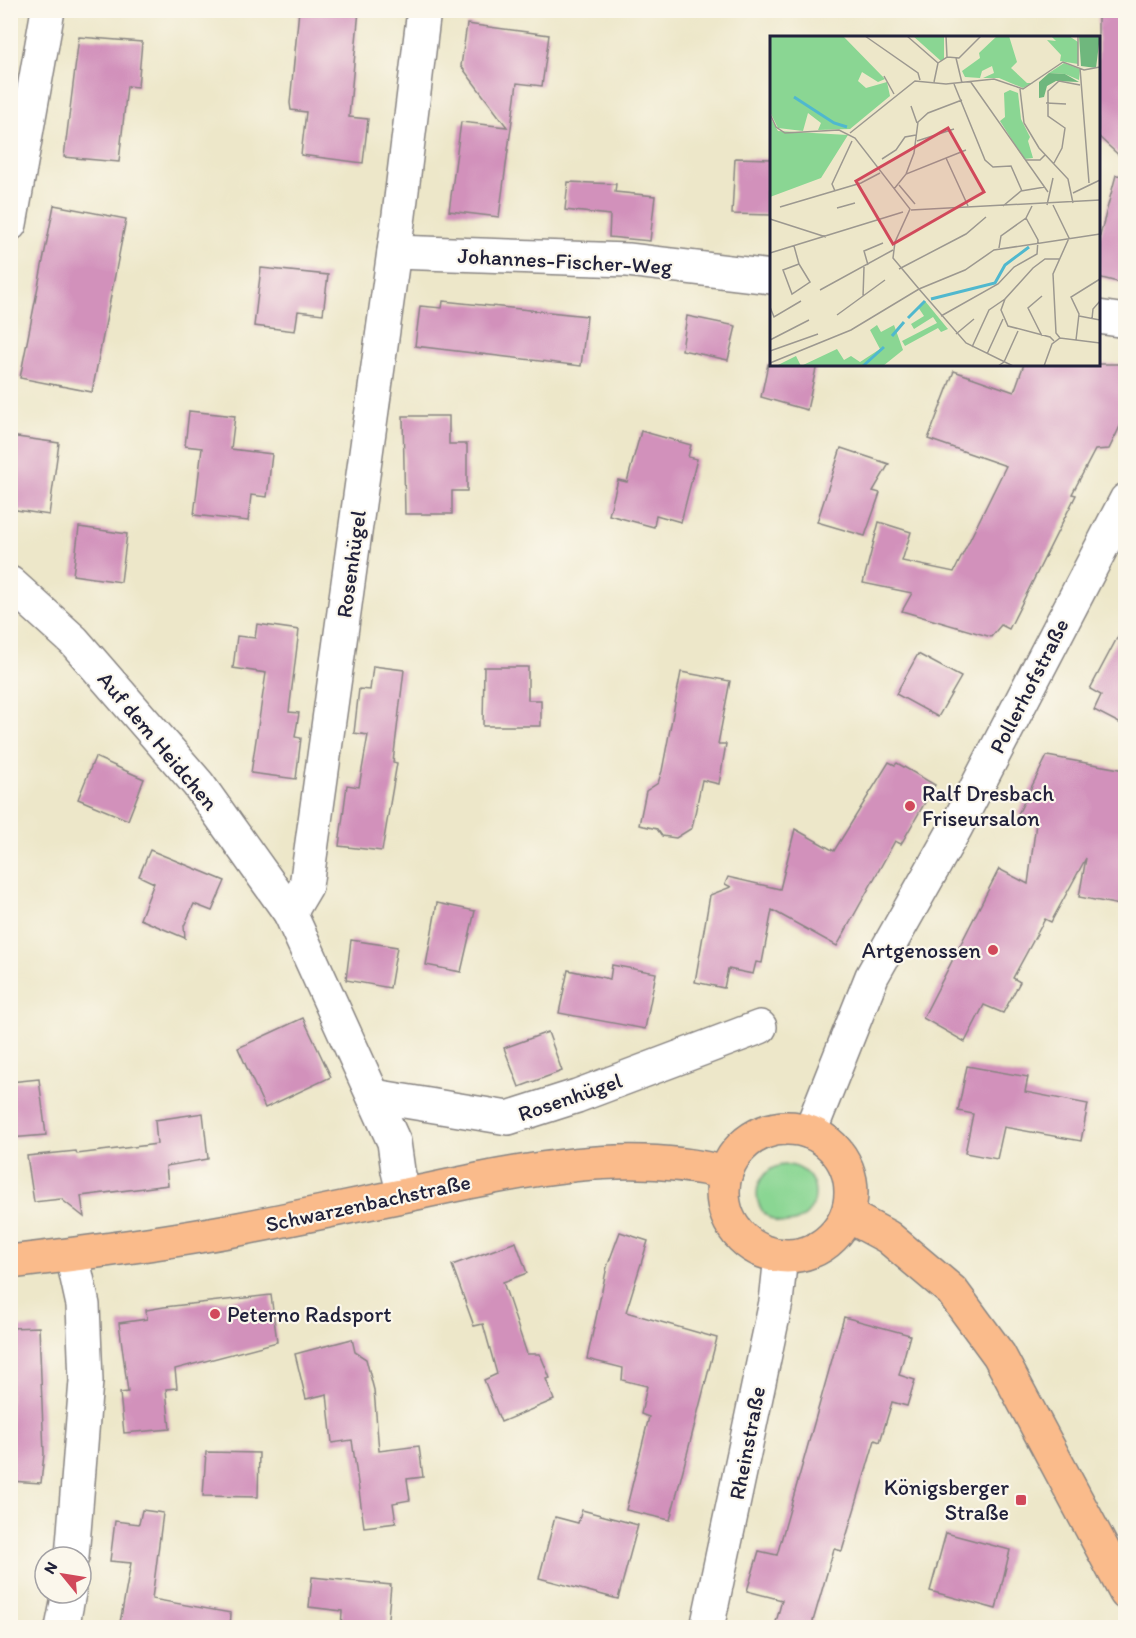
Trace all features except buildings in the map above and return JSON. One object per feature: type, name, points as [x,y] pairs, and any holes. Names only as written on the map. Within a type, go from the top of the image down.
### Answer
[{"type":"main road","points":[[784,1128],[810,1132],[831,1145],[846,1166],[851,1190],[847,1215],[841,1228],[821,1247],[795,1256],[781,1257],[754,1248],[733,1228],[723,1201],[726,1173],[738,1150],[759,1135],[784,1128]]},
{"type":"main road","name":"Schwarzenbachstraße","points":[[10,1262],[228,1231],[511,1174],[601,1164],[663,1163],[705,1167],[726,1173]]},
{"type":"main road","points":[[847,1215],[888,1237],[952,1291],[992,1346],[1125,1593]]},
{"type":"street","points":[[10,224],[48,10]]},
{"type":"street","name":"Rosenhügel","points":[[290,913],[306,886],[394,252],[424,10]]},
{"type":"street","name":"Johannes-Fischer-Weg","points":[[394,252],[628,260],[770,277]]},
{"type":"street","points":[[1100,317],[1125,321]]},
{"type":"street","name":"Pollerhofstraße","points":[[810,1132],[872,976],[955,829],[1125,500]]},
{"type":"street","name":"Auf dem Heidchen","points":[[10,583],[74,641],[198,784],[290,913]]},
{"type":"street","points":[[290,913],[394,1142],[404,1195]]},
{"type":"street","name":"Rosenhügel","points":[[374,1096],[508,1118],[577,1096],[760,1027]]},
{"type":"street","points":[[72,1255],[82,1305],[86,1381],[73,1545]]},
{"type":"street","name":"Rheinstraße","points":[[708,1628],[776,1302],[781,1257]]},
{"type":"street","points":[[62,1628],[67,1605]]},
{"type":"green space","points":[[786,1165],[797,1167],[807,1173],[813,1183],[815,1194],[813,1205],[807,1215],[797,1221],[786,1223],[775,1221],[765,1215],[759,1205],[757,1194],[759,1183],[765,1173],[775,1167]]},
{"type":"place","name":"Ralf Dresbach Friseursalon","points":[[910,806]]},
{"type":"place","name":"Artgenossen","points":[[993,950]]},
{"type":"place","name":"Peterno Radsport","points":[[215,1314]]},
{"type":"place","name":"Königsberger Straße","points":[[1021,1500]]}]
